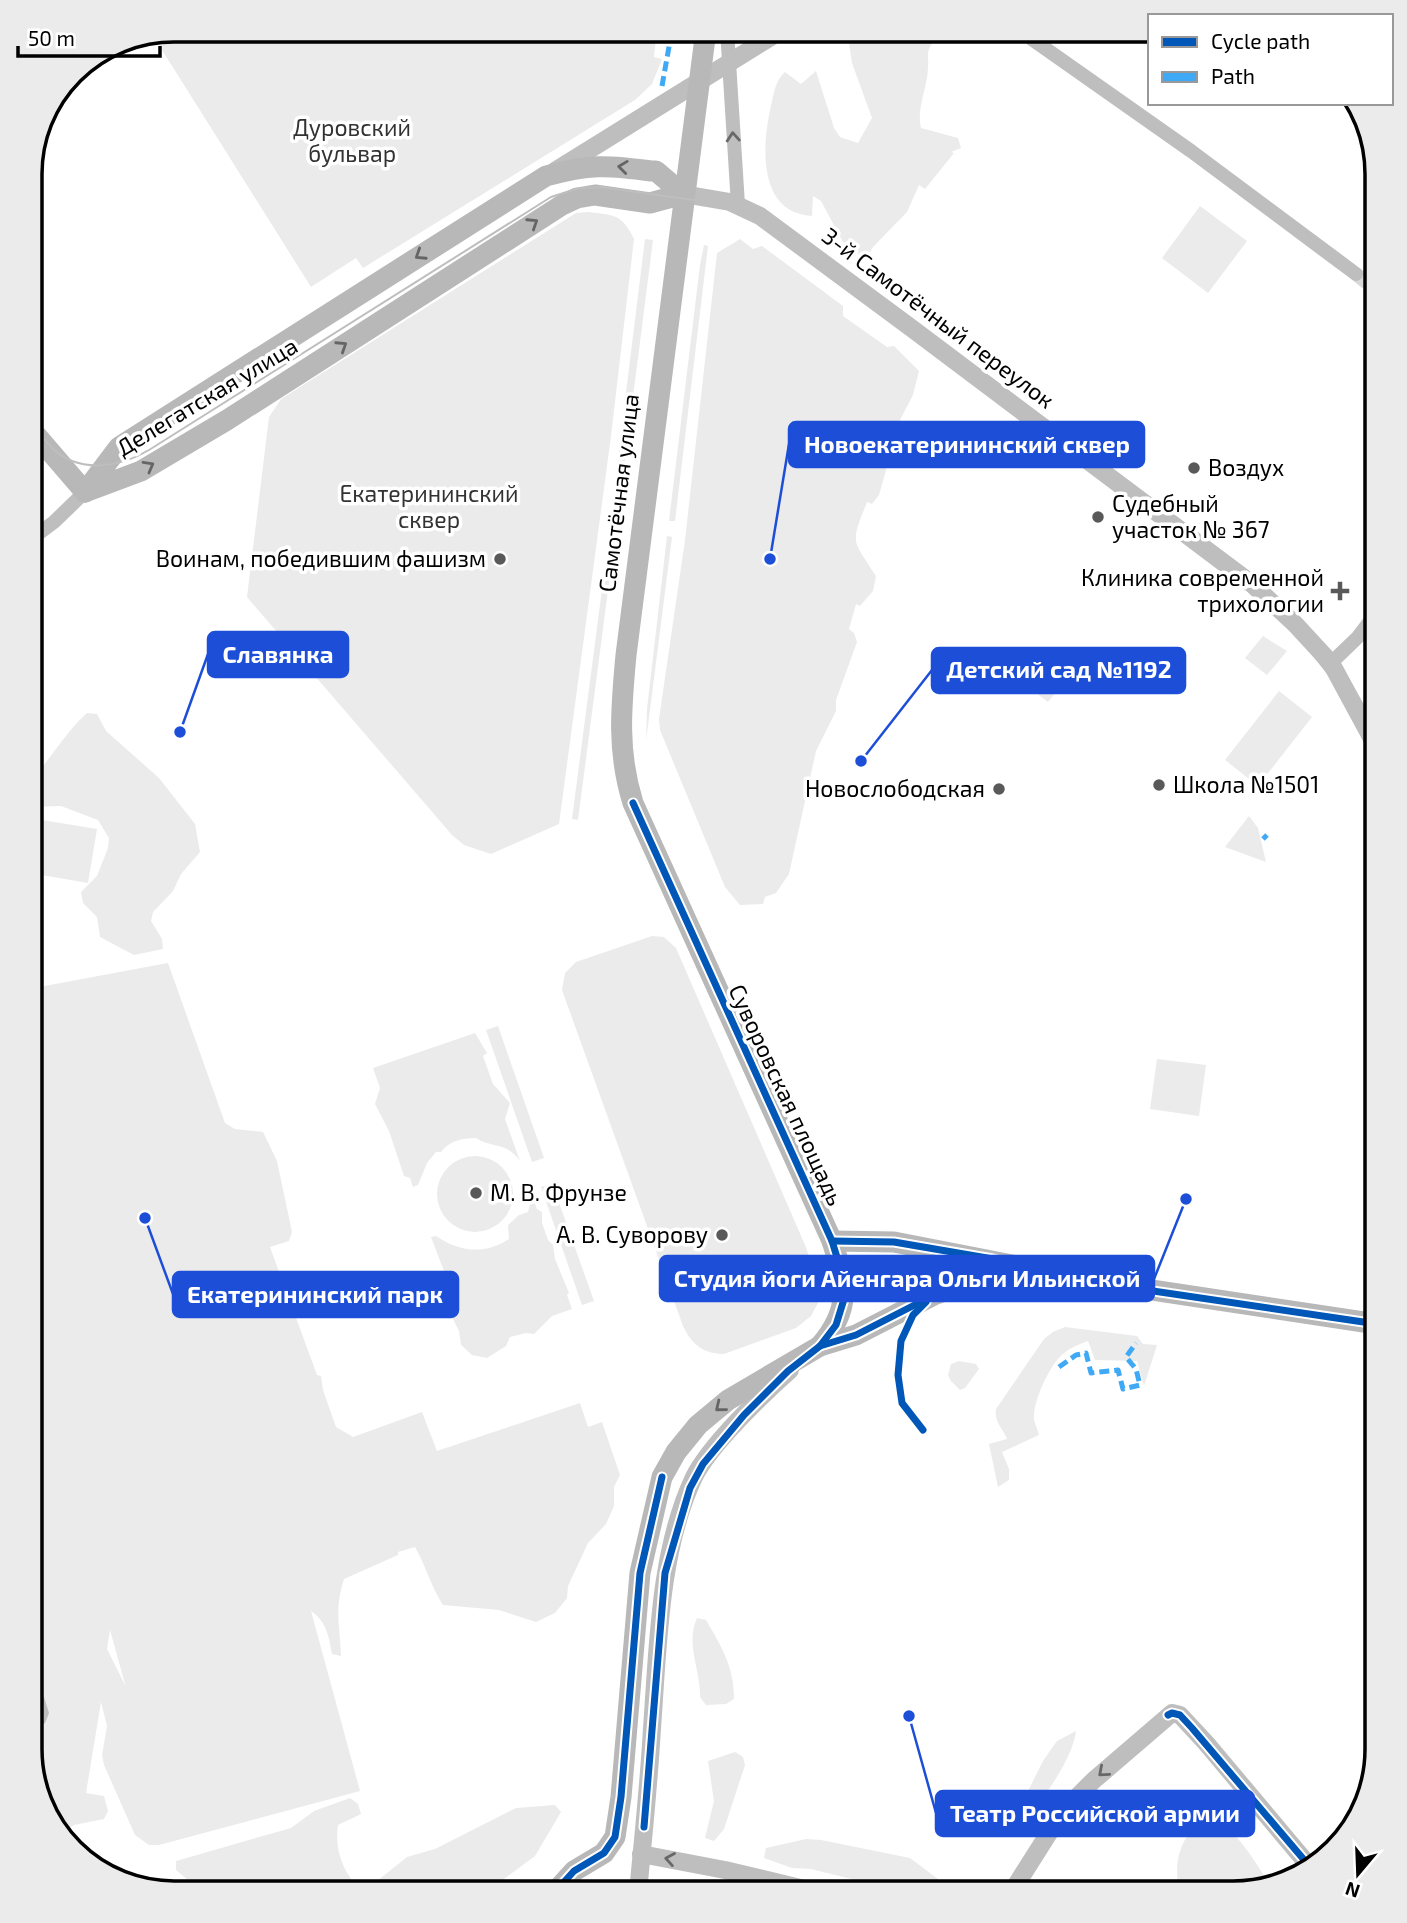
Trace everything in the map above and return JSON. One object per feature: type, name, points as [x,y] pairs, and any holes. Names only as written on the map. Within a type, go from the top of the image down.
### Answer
[{"type":"main road","name":"Самотёчная улица","points":[[698,949],[633,803],[626,782],[621,745],[627,642],[704,42]]},
{"type":"main road","name":"Делегатская улица","points":[[85,492],[119,447],[546,176],[586,166],[606,165],[656,172],[683,194]]},
{"type":"main road","name":"Делегатская улица","points":[[85,492],[141,471],[216,426],[562,205],[577,198],[595,195],[650,203],[683,194]]},
{"type":"main road","points":[[42,442],[85,492]]},
{"type":"main road","name":"Суворовская площадь","points":[[698,949],[832,1241],[844,1280],[845,1296],[836,1325],[820,1346]]},
{"type":"main road","points":[[832,1241],[894,1242],[993,1259],[1092,1282],[1365,1322]]},
{"type":"main road","points":[[563,1881],[604,1853],[615,1837],[621,1797],[640,1573],[662,1477],[676,1452],[698,1425],[728,1400],[820,1346],[856,1335],[936,1294],[972,1282],[1092,1282]]},
{"type":"street","points":[[727,42],[738,205]]},
{"type":"street","name":"Делегатская улица","points":[[546,176],[763,42]]},
{"type":"street","points":[[1036,42],[1191,151],[1356,275]]},
{"type":"street","name":"3-й Самотёчный переулок","points":[[683,194],[738,205],[766,221],[1252,584],[1295,624],[1331,663],[1365,726]]},
{"type":"street","points":[[42,531],[85,492]]},
{"type":"street","points":[[1331,663],[1365,628]]},
{"type":"street","name":"Суворовская площадь","points":[[639,1881],[665,1573],[690,1489],[703,1464],[744,1415],[788,1371],[820,1346]]},
{"type":"street","points":[[1019,1881],[1071,1803],[1172,1713],[1180,1715],[1192,1728],[1304,1860]]},
{"type":"street","points":[[641,1854],[771,1881]]},
{"type":"green space","name":"Дуровский бульвар","points":[[656,42],[654,57],[662,59],[652,84],[635,100],[363,268],[356,258],[311,287],[158,43]]},
{"type":"green space","points":[[849,42],[935,42],[928,53],[921,105],[921,128],[958,138],[961,148],[951,152],[954,153],[925,189],[919,185],[907,212],[873,247],[866,260],[843,242],[821,201],[813,196],[812,216],[794,212],[781,203],[772,190],[766,157],[773,96],[777,83],[785,72],[801,84],[816,71],[834,128],[840,137],[858,143],[872,118],[852,63]]},
{"type":"green space","points":[[1200,206],[1247,241],[1208,293],[1162,258]]},
{"type":"green space","name":"Екатерининский сквер","points":[[588,212],[616,217],[634,239],[611,436],[559,824],[491,854],[464,845],[452,835],[247,597],[269,417],[281,399],[576,213]]},
{"type":"green space","points":[[645,239],[653,240],[618,515],[611,514]]},
{"type":"green space","points":[[740,239],[753,249],[762,246],[843,306],[843,316],[887,347],[894,346],[919,371],[913,395],[900,420],[879,495],[872,504],[867,502],[858,526],[858,547],[876,576],[873,591],[860,606],[856,604],[849,629],[854,633],[857,642],[836,700],[836,711],[816,751],[789,874],[776,893],[765,897],[763,904],[740,905],[725,887],[660,730],[659,719],[685,540],[717,253]]},
{"type":"green space","points":[[704,245],[708,246],[675,521],[669,521],[700,265]]},
{"type":"green space","points":[[610,528],[616,529],[578,820],[572,819]]},
{"type":"green space","points":[[667,536],[672,537],[646,741],[647,709]]},
{"type":"green space","points":[[1263,636],[1287,651],[1267,675],[1245,658]]},
{"type":"green space","points":[[1060,654],[1076,666],[1048,702],[1015,677],[1025,664]]},
{"type":"green space","points":[[1279,691],[1312,717],[1258,786],[1225,760]]},
{"type":"green space","points":[[87,713],[97,714],[106,731],[159,778],[195,824],[200,852],[181,874],[173,891],[153,912],[151,921],[162,939],[163,949],[134,955],[100,937],[97,917],[83,903],[81,892],[97,876],[109,838],[98,820],[61,806],[42,807],[42,767]]},
{"type":"green space","points":[[1249,816],[1258,828],[1266,862],[1225,847]]},
{"type":"green space","points":[[42,820],[97,829],[88,883],[42,875]]},
{"type":"green space","points":[[652,936],[664,937],[676,948],[805,1245],[820,1286],[818,1303],[811,1316],[796,1328],[724,1354],[699,1347],[683,1326],[562,990],[565,973],[576,962]]},
{"type":"green space","points":[[168,963],[225,1123],[235,1129],[263,1132],[277,1161],[292,1232],[289,1241],[270,1247],[317,1375],[321,1376],[336,1427],[353,1437],[422,1412],[437,1451],[580,1403],[588,1427],[602,1422],[620,1475],[614,1487],[614,1506],[606,1524],[588,1543],[568,1586],[567,1598],[555,1613],[536,1622],[499,1610],[443,1605],[415,1547],[398,1552],[398,1555],[344,1579],[338,1609],[341,1656],[332,1654],[323,1624],[311,1611],[360,1791],[159,1845],[149,1845],[135,1835],[104,1765],[102,1755],[107,1726],[101,1702],[86,1793],[104,1796],[108,1811],[104,1819],[69,1828],[52,1799],[43,1766],[42,1749],[42,986]],"holes":[[[110,1630],[125,1685],[107,1649]]]},
{"type":"green space","points":[[498,1026],[544,1158],[532,1162],[486,1030]]},
{"type":"green space","points":[[475,1033],[487,1053],[483,1056],[493,1084],[510,1103],[505,1119],[520,1161],[510,1151],[476,1138],[461,1140],[448,1145],[441,1152],[436,1152],[427,1163],[418,1185],[413,1187],[410,1178],[404,1176],[389,1131],[375,1104],[380,1088],[373,1068]]},
{"type":"green space","points":[[1157,1059],[1206,1065],[1199,1116],[1150,1109]]},
{"type":"green space","points":[[475,1156],[489,1159],[502,1167],[510,1180],[513,1194],[510,1208],[502,1221],[489,1229],[475,1232],[461,1229],[448,1221],[440,1208],[437,1194],[440,1180],[448,1167],[461,1159]]},
{"type":"green space","points":[[552,1183],[594,1301],[582,1305],[541,1187]]},
{"type":"green space","points":[[532,1195],[537,1209],[542,1212],[542,1223],[548,1240],[553,1245],[572,1309],[552,1316],[534,1334],[510,1337],[506,1346],[487,1358],[472,1355],[461,1345],[459,1331],[445,1303],[449,1284],[431,1237],[436,1236],[472,1250],[491,1248],[509,1239],[508,1225],[519,1215],[528,1212]]},
{"type":"green space","points":[[1065,1327],[1137,1336],[1143,1344],[1157,1345],[1144,1386],[1137,1361],[1095,1360],[1088,1341],[1066,1352],[1053,1366],[1039,1394],[1034,1420],[1039,1435],[1002,1452],[1009,1469],[1009,1480],[998,1487],[989,1444],[1007,1439],[998,1421],[996,1409],[1044,1339]]},
{"type":"green space","points":[[959,1361],[976,1364],[979,1369],[965,1388],[960,1390],[948,1375],[951,1364]]},
{"type":"green space","points":[[697,1618],[706,1620],[729,1667],[734,1699],[726,1704],[706,1705],[700,1697],[693,1647]]},
{"type":"green space","points":[[1076,1731],[1070,1753],[1056,1779],[1039,1803],[1022,1819],[1021,1805],[1043,1761],[1057,1741]]},
{"type":"green space","points":[[735,1752],[743,1757],[745,1765],[724,1829],[714,1841],[705,1838],[714,1801],[708,1761]]},
{"type":"green space","points":[[350,1798],[358,1804],[361,1814],[338,1825],[337,1835],[342,1862],[352,1881],[189,1881],[176,1870],[176,1861],[291,1828],[314,1811]]},
{"type":"green space","points":[[555,1805],[561,1812],[535,1856],[501,1881],[377,1881],[407,1857],[435,1849],[516,1808]]},
{"type":"green space","points":[[1212,1819],[1238,1838],[1265,1877],[1233,1881],[1178,1881],[1181,1848],[1189,1833],[1202,1821]]},
{"type":"green space","points":[[806,1839],[821,1840],[910,1858],[941,1881],[860,1881],[811,1869],[792,1868],[764,1858],[766,1848]]},
{"type":"shaded area","points":[[42,1691],[49,1713],[42,1725]]},
{"type":"tunnel","points":[[1356,274],[1365,281]]},
{"type":"tram line","points":[[42,436],[62,456],[86,465],[112,464],[137,456],[551,197],[576,189],[601,187],[714,203],[757,219],[1250,587],[1306,646],[1333,680],[1365,741]]},
{"type":"tram line","points":[[1264,589],[1310,630],[1335,657],[1365,708]]},
{"type":"marked path","points":[[662,86],[670,42]]},
{"type":"marked path","points":[[1263,839],[1267,835]]},
{"type":"marked path","points":[[1059,1367],[1076,1355],[1086,1353],[1091,1373],[1118,1370],[1123,1389],[1140,1385],[1136,1369],[1126,1357],[1136,1343]]},
{"type":"cycle path","points":[[633,803],[832,1241],[844,1280],[845,1296],[836,1325],[820,1346],[788,1371],[744,1415],[703,1464],[690,1488],[665,1573],[644,1827]]},
{"type":"cycle path","points":[[832,1241],[894,1242],[993,1259],[1092,1282],[1365,1322]]},
{"type":"cycle path","points":[[820,1346],[856,1335],[936,1294],[972,1281],[1050,1280]]},
{"type":"cycle path","points":[[923,1430],[902,1403],[898,1375],[901,1341],[913,1315],[926,1302]]},
{"type":"cycle path","points":[[565,1881],[574,1871],[604,1853],[615,1837],[621,1797],[640,1573],[662,1477]]},
{"type":"cycle path","points":[[1168,1715],[1180,1715],[1304,1860]]},
{"type":"place","name":"Воздух","points":[[1194,468]]},
{"type":"place","name":"Судебный участок № 367","points":[[1098,517]]},
{"type":"place","name":"Воинам, победившим фашизм","points":[[500,559]]},
{"type":"place","name":"Новоекатерининский сквер","points":[[770,559]]},
{"type":"place","name":"Клиника современной трихологии","points":[[1340,591]]},
{"type":"place","name":"Славянка","points":[[180,732]]},
{"type":"place","name":"Детский сад №1192","points":[[861,761]]},
{"type":"place","name":"Школа №1501","points":[[1159,785]]},
{"type":"place","name":"Новослободская","points":[[999,789]]},
{"type":"place","name":"М. В. Фрунзе","points":[[476,1193]]},
{"type":"place","name":"Студия йоги Айенгара Ольги Ильинской","points":[[1186,1199]]},
{"type":"place","name":"Екатерининский парк","points":[[145,1218]]},
{"type":"place","name":"А. В. Суворову","points":[[722,1235]]},
{"type":"place","name":"Театр Российской армии","points":[[909,1716]]}]
